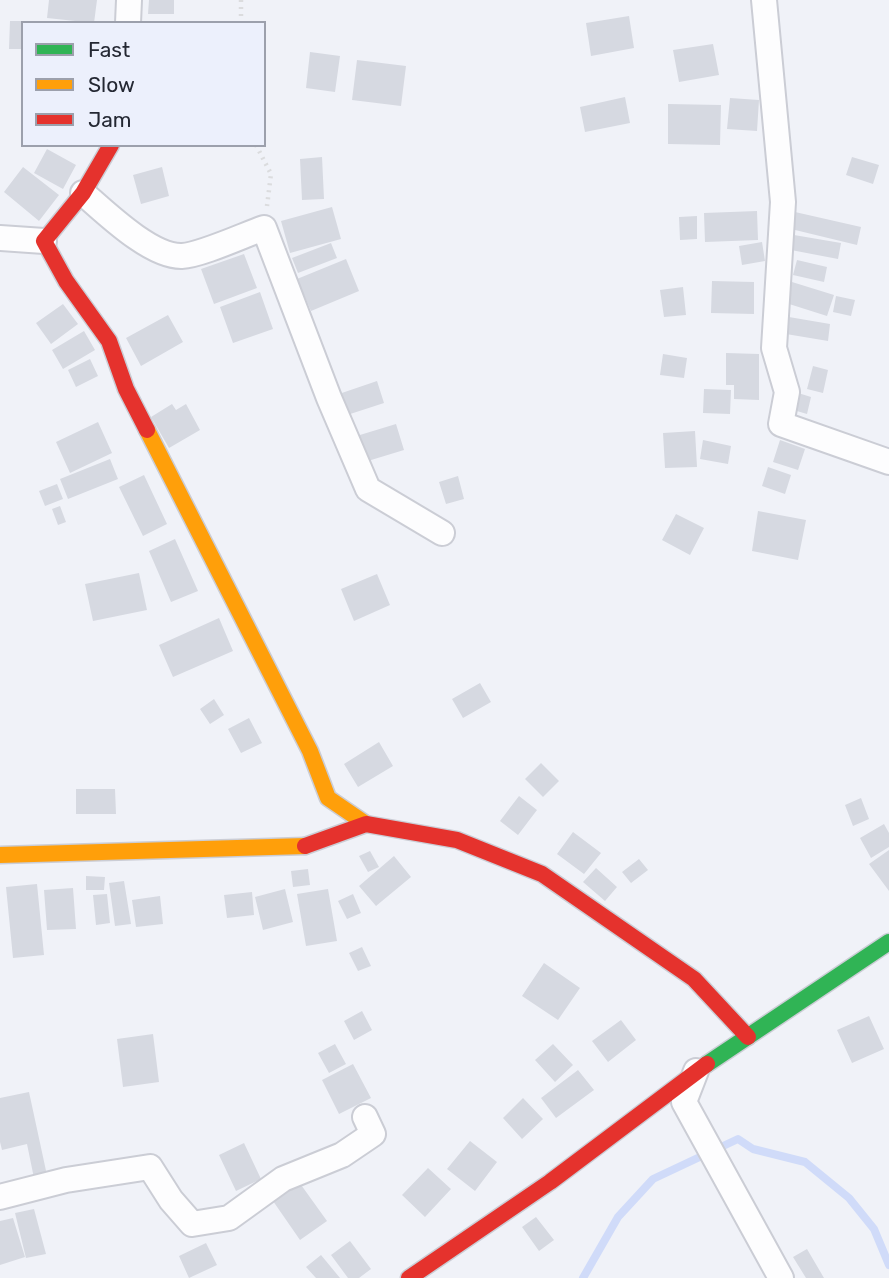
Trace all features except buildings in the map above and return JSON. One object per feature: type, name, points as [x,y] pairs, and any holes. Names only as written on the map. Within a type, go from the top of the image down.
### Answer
[{"type":"street","points":[[128,21],[129,0]]},
{"type":"street","points":[[764,0],[783,202],[774,348],[787,392],[781,425],[889,462]]},
{"type":"street","points":[[44,241],[83,194],[110,147]]},
{"type":"street","points":[[83,194],[132,234],[169,254],[184,256],[264,228],[329,398],[368,489],[442,533]]},
{"type":"street","points":[[0,238],[44,241]]},
{"type":"street","points":[[44,241],[66,281],[109,341],[126,389],[265,660],[310,751],[328,797],[366,824],[457,840],[542,874],[608,917],[694,979],[748,1037]]},
{"type":"street","points":[[0,855],[298,849],[366,824]]},
{"type":"street","points":[[409,1278],[550,1182],[697,1070],[889,942]]},
{"type":"street","points":[[697,1070],[684,1102],[775,1268]]},
{"type":"street","points":[[0,1197],[66,1180],[150,1167],[171,1200],[192,1224],[229,1218],[283,1179],[342,1155],[373,1133],[365,1117]]},
{"type":"path","points":[[241,0],[241,21]]},
{"type":"path","points":[[257,147],[271,174],[264,228]]},
{"type":"waterway","points":[[583,1278],[618,1217],[653,1179],[738,1139],[753,1149],[805,1162],[849,1198],[874,1229],[889,1265]]},
{"type":"traffic: fast","points":[[707,1064],[889,942]]},
{"type":"traffic: slow","points":[[147,430],[310,751],[328,798],[366,824]]},
{"type":"traffic: slow","points":[[0,855],[305,846]]},
{"type":"traffic: jam","points":[[110,147],[83,193],[44,241],[66,281],[109,341],[126,389],[147,430]]},
{"type":"traffic: jam","points":[[305,846],[366,824],[457,840],[542,874],[694,979],[748,1037]]},
{"type":"traffic: jam","points":[[409,1278],[550,1182],[707,1064]]}]
